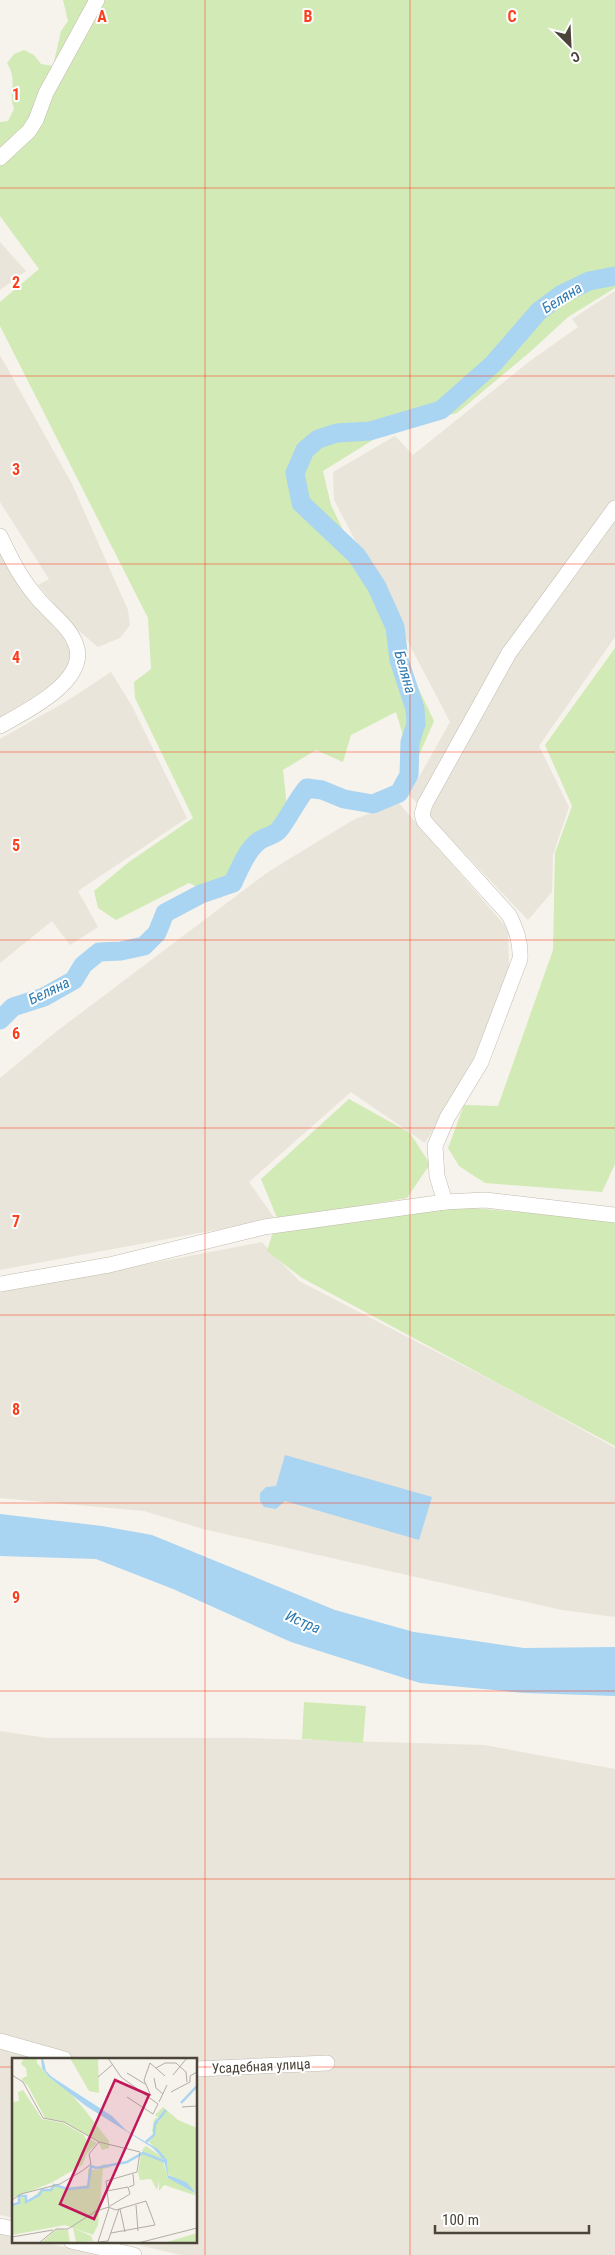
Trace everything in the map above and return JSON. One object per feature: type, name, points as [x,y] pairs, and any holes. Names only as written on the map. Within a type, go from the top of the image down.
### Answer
[{"type":"street","points":[[0,158],[33,126],[46,93],[97,0]]},
{"type":"street","points":[[445,1202],[437,1176],[435,1146],[446,1118],[481,1062],[520,959],[521,949],[516,928],[509,914],[424,821],[422,814],[424,804],[509,653],[615,508]]},
{"type":"street","points":[[0,536],[13,563],[35,596],[70,635],[77,646],[75,670],[66,682],[21,714],[0,726]]},
{"type":"street","points":[[0,1284],[110,1265],[264,1227],[445,1202],[485,1200],[615,1215]]},
{"type":"street","points":[[0,2041],[60,2058]]},
{"type":"street","name":"Усадебная улица","points":[[198,2069],[327,2063]]},
{"type":"street","points":[[76,2242],[134,2255]]},
{"type":"shaded area","points":[[0,242],[26,271],[0,290]]},
{"type":"shaded area","points":[[615,291],[615,637],[539,746],[569,807],[553,855],[552,892],[528,920],[409,795],[450,722],[334,500],[333,472],[395,436],[413,455],[530,361],[578,327],[572,319]]},
{"type":"shaded area","points":[[0,355],[72,484],[128,610],[130,625],[120,638],[98,647],[72,625],[38,585],[49,579],[0,502]]},
{"type":"shaded area","points":[[0,548],[68,644],[72,657],[61,681],[0,718]]},
{"type":"shaded area","points":[[111,672],[132,706],[187,818],[78,891],[98,927],[70,945],[52,921],[0,963],[0,739],[67,701]]},
{"type":"shaded area","points":[[398,802],[508,929],[509,966],[471,1067],[425,1143],[351,1092],[249,1182],[275,1219],[0,1270],[0,1078],[57,1031],[268,872],[353,820]]},
{"type":"shaded area","points":[[262,1242],[299,1281],[520,1395],[615,1448],[615,1617],[562,1610],[203,1529],[144,1511],[0,1498],[0,1292]]},
{"type":"shaded area","points":[[0,1731],[47,1738],[246,1738],[484,1745],[615,1769],[615,2255],[180,2255],[126,2242],[198,2242],[198,2058],[12,2058],[12,2218],[0,2215]]},
{"type":"shaded area","points":[[0,2234],[12,2237],[12,2242],[41,2242],[102,2255],[0,2255]]},
{"type":"green space","points":[[63,0],[615,0],[615,288],[568,317],[530,352],[457,413],[389,430],[323,471],[331,505],[434,721],[413,769],[396,712],[351,735],[343,762],[316,750],[283,770],[288,816],[221,898],[189,883],[116,920],[98,908],[94,891],[129,862],[193,818],[135,698],[134,682],[151,669],[148,618],[0,326],[0,302],[39,269],[0,216],[0,122],[8,121],[14,109],[12,102],[13,81],[7,63],[14,54],[24,50],[34,55],[41,64],[53,66],[61,31],[68,21]]},
{"type":"green space","points":[[615,648],[615,1164],[602,1192],[485,1183],[459,1166],[448,1148],[464,1105],[498,1106],[553,950],[555,853],[572,806],[545,745]]},
{"type":"green space","points":[[349,1099],[410,1133],[430,1164],[407,1198],[278,1220],[261,1179]]},
{"type":"green space","points":[[460,1207],[615,1220],[615,1446],[302,1278],[267,1251],[273,1232]]},
{"type":"green space","points":[[304,1702],[366,1706],[363,1743],[302,1739]]},
{"type":"water","points":[[285,1455],[432,1497],[419,1540],[285,1501],[276,1509],[264,1507],[260,1501],[260,1493],[266,1487],[276,1486]]},
{"type":"water","name":"Истра","points":[[0,1514],[102,1526],[152,1535],[335,1610],[414,1632],[524,1648],[615,1647],[615,1696],[525,1693],[420,1683],[291,1642],[173,1589],[96,1559],[0,1556]]},
{"type":"waterway","name":"Беляна","points":[[0,1020],[13,1007],[44,997],[74,980],[83,965],[99,952],[121,951],[144,946],[157,933],[165,913],[201,894],[233,883],[251,849],[261,839],[275,834],[279,830],[307,788],[322,790],[344,799],[373,804],[399,793],[409,775],[410,742],[416,724],[415,709],[399,660],[395,627],[377,587],[357,556],[301,503],[295,473],[305,450],[318,439],[337,433],[370,431],[441,410],[493,364],[539,311],[562,294],[589,281],[615,276]]}]
